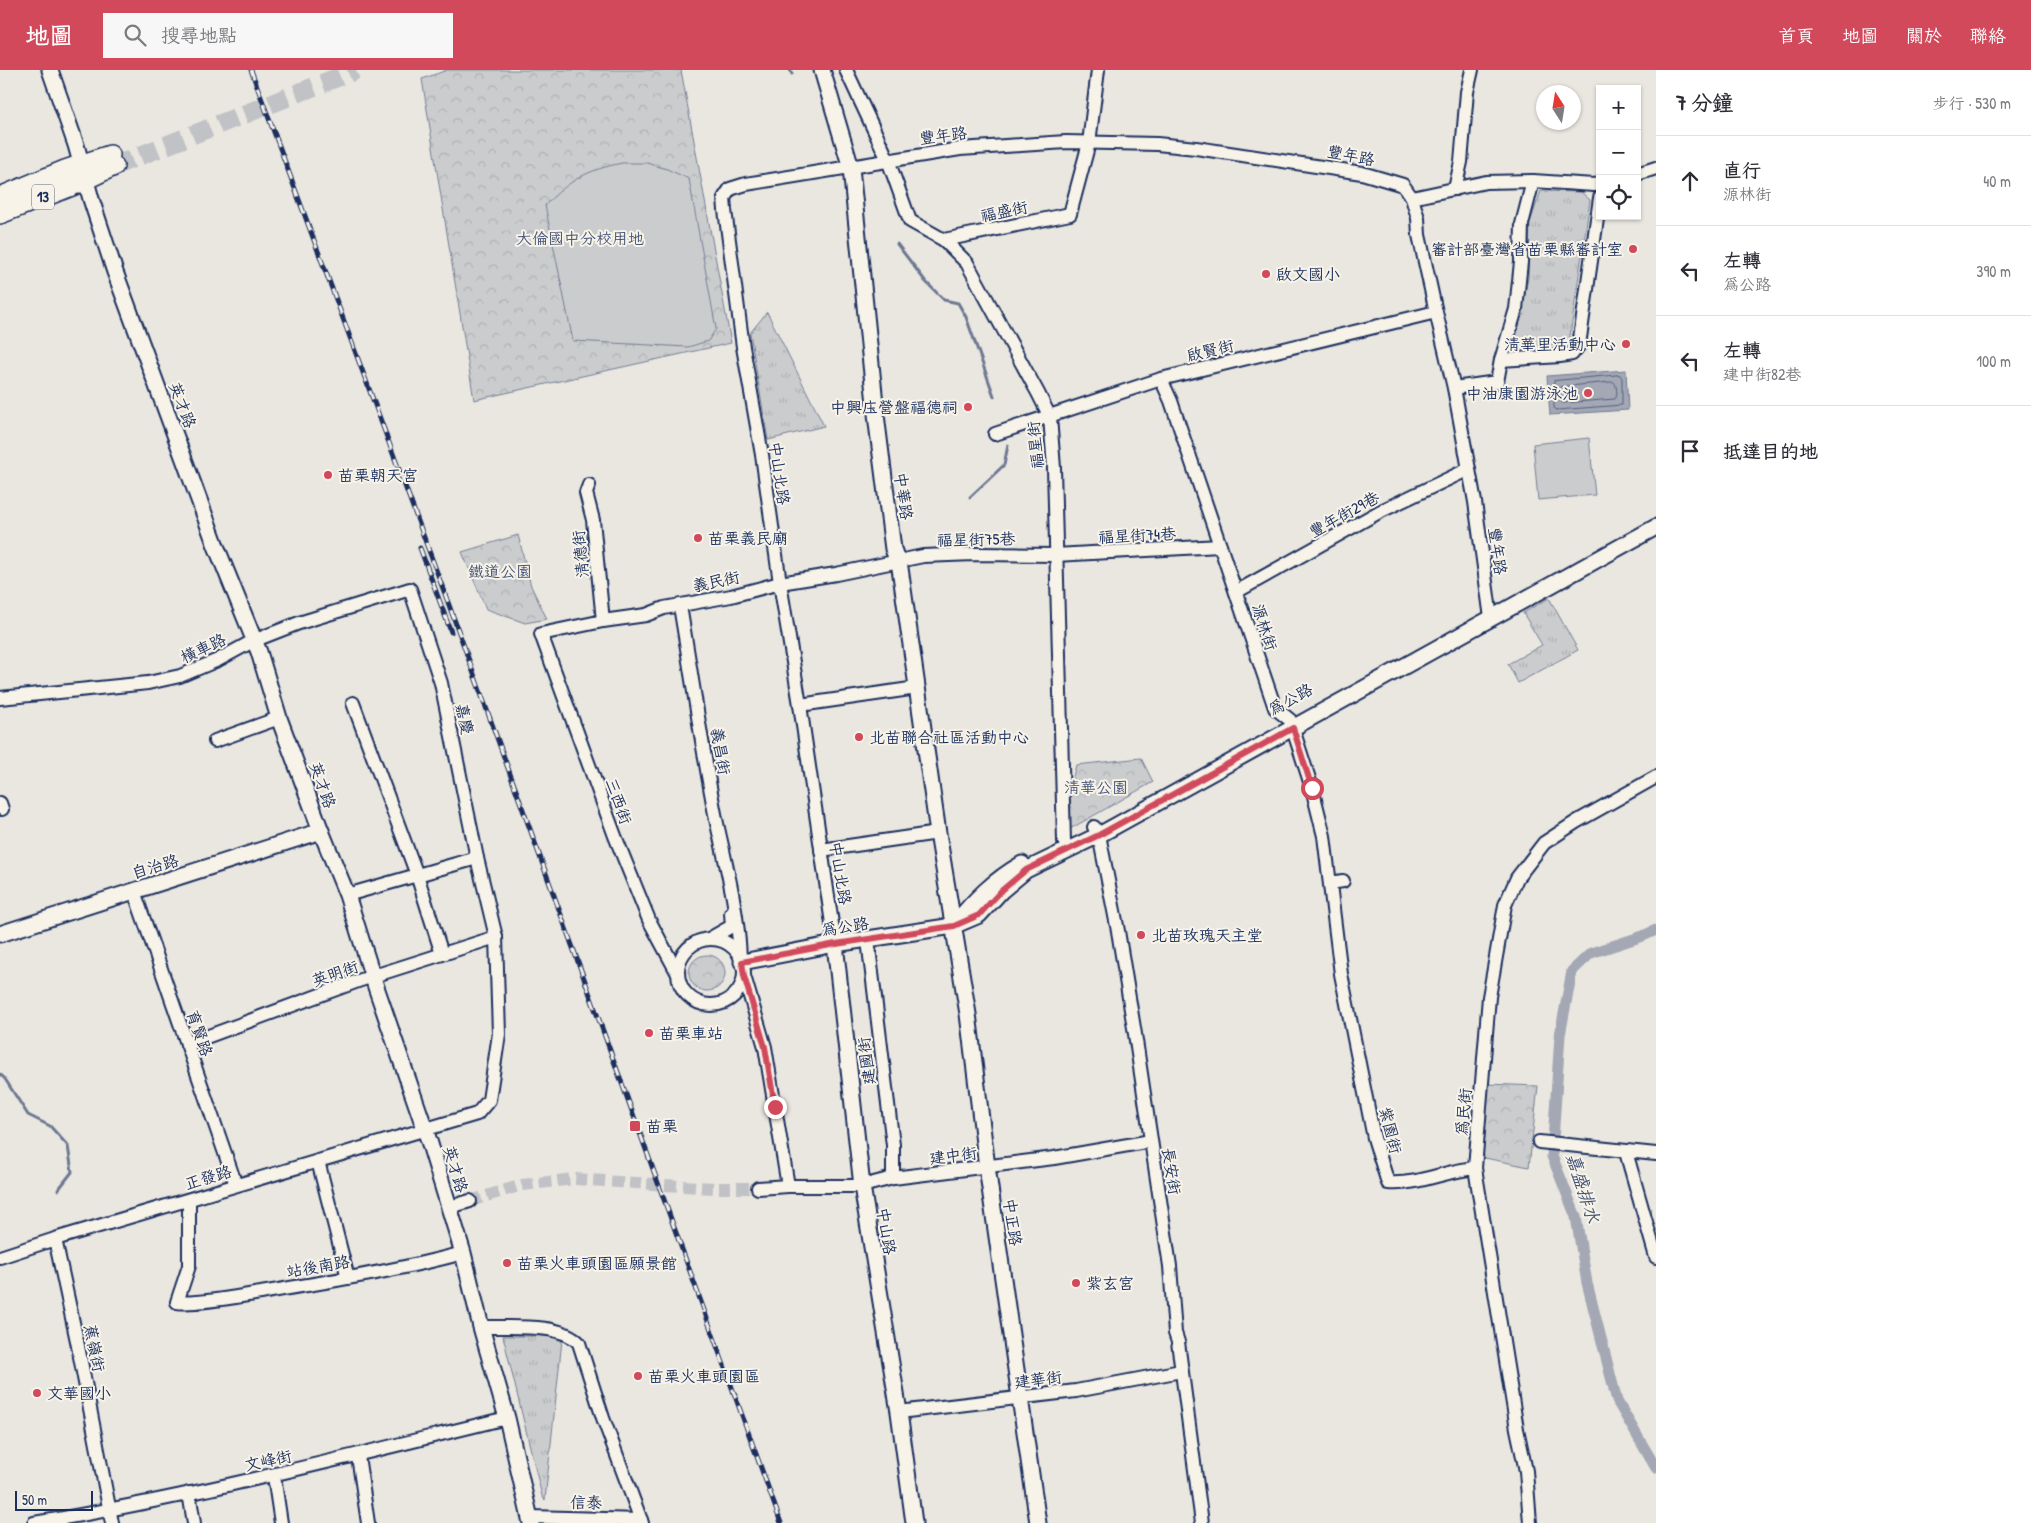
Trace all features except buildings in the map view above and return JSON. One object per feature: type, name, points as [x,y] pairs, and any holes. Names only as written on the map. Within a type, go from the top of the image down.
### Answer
[{"type":"main road","name":"13","points":[[0,197],[84,172],[112,161]]},
{"type":"main road","name":"13","points":[[0,214],[84,172]]},
{"type":"street","name":"英才路","points":[[50,70],[115,272],[258,652],[279,718],[321,832],[347,895],[425,1129],[463,1253],[507,1418],[530,1520]]},
{"type":"street","name":"中華路","points":[[822,70],[851,168],[873,373],[876,423],[893,549],[898,561],[938,833],[954,926]]},
{"type":"street","name":"福星街","points":[[846,70],[888,160],[910,221],[944,240],[968,263],[1050,417],[1054,468],[1055,555],[1066,845]]},
{"type":"street","points":[[1089,143],[1098,70]]},
{"type":"street","points":[[1455,188],[1460,162],[1466,92],[1472,70]]},
{"type":"street","name":"豐年路","points":[[851,168],[888,160],[960,149],[1004,145],[1066,142],[1157,144],[1333,168],[1390,180],[1403,185],[1412,198],[1454,388],[1492,614]]},
{"type":"street","name":"福盛街","points":[[944,240],[1070,214],[1089,143]]},
{"type":"street","name":"中山北路","points":[[836,944],[762,455],[742,337],[724,198],[730,189],[746,184],[851,168]]},
{"type":"street","points":[[1641,173],[1656,168]]},
{"type":"street","points":[[1454,388],[1497,382],[1501,360],[1516,309],[1522,262],[1522,224],[1534,181]]},
{"type":"street","points":[[1412,198],[1486,182],[1534,181],[1596,185]]},
{"type":"street","points":[[1501,360],[1572,354],[1579,346],[1597,220]]},
{"type":"street","name":"啟賢街","points":[[995,434],[1162,379],[1436,312]]},
{"type":"street","name":"源林街","points":[[1162,379],[1275,708],[1292,724],[1312,788],[1337,882],[1341,974],[1346,998]]},
{"type":"street","name":"豐年街29巷","points":[[1236,592],[1379,512],[1469,469]]},
{"type":"street","name":"清德街","points":[[589,485],[586,493],[593,520],[603,621]]},
{"type":"street","name":"為公路","points":[[1550,583],[1656,516]]},
{"type":"street","name":"為公路","points":[[742,965],[836,944],[954,926],[974,900],[1000,876],[1097,831],[1492,614],[1656,527]]},
{"type":"street","name":"福星街74巷","points":[[1055,555],[1220,546]]},
{"type":"street","name":"福星街75巷","points":[[898,561],[923,556],[974,554],[1055,555]]},
{"type":"street","name":"義民街","points":[[541,634],[603,621],[646,615],[664,608],[731,596],[780,583],[898,561]]},
{"type":"street","name":"橫車路","points":[[0,698],[148,683],[180,676],[218,660],[253,641],[299,623],[410,589]]},
{"type":"street","name":"嘉慶","points":[[410,589],[441,683],[477,858],[496,937],[499,1034],[488,1100],[477,1114],[425,1129]]},
{"type":"street","name":"義昌街","points":[[680,606],[716,818],[733,901]]},
{"type":"street","name":"三西街","points":[[541,634],[615,836],[649,920],[678,974]]},
{"type":"street","points":[[800,705],[917,688]]},
{"type":"street","points":[[353,703],[417,875],[442,954]]},
{"type":"street","points":[[215,741],[279,718]]},
{"type":"street","name":"為民街","points":[[1530,1523],[1526,1471],[1517,1429],[1475,1168],[1489,997],[1506,905],[1517,878],[1544,843],[1576,822],[1656,777]]},
{"type":"street","name":"長安街","points":[[1097,831],[1118,931],[1170,1266],[1175,1333],[1178,1342],[1202,1523]]},
{"type":"street","name":"自治路","points":[[0,934],[321,832]]},
{"type":"street","points":[[821,850],[938,833]]},
{"type":"street","points":[[347,895],[477,858]]},
{"type":"street","name":"育賢路","points":[[134,891],[236,1185]]},
{"type":"street","points":[[708,939],[732,926],[731,913],[733,901]]},
{"type":"street","points":[[733,901],[739,933],[742,965],[741,986],[735,995],[722,1003],[706,1005],[696,1002],[680,986],[678,964],[682,955],[698,941],[708,939],[727,943],[742,965],[765,1047],[788,1186]]},
{"type":"street","name":"中正路","points":[[954,926],[968,1014],[987,1167],[1038,1523]]},
{"type":"street","name":"英明街","points":[[187,1044],[373,977],[496,937]]},
{"type":"street","name":"建國街","points":[[868,940],[893,1145],[893,1178]]},
{"type":"street","name":"中山路","points":[[836,944],[862,1186],[899,1412],[914,1523]]},
{"type":"street","name":"紫園街","points":[[1346,998],[1374,1138],[1388,1183],[1405,1184],[1459,1170],[1475,1168]]},
{"type":"street","name":"正發路","points":[[0,1257],[54,1239],[425,1129]]},
{"type":"street","name":"建中街","points":[[758,1188],[862,1186],[893,1178],[987,1167],[1151,1142]]},
{"type":"street","points":[[1539,1142],[1656,1154]]},
{"type":"street","points":[[1626,1152],[1656,1257]]},
{"type":"street","points":[[318,1161],[348,1278]]},
{"type":"street","name":"站後南路","points":[[189,1200],[189,1266],[177,1302],[240,1296],[348,1278],[398,1269],[463,1253]]},
{"type":"street","points":[[450,1207],[470,1201]]},
{"type":"street","name":"蕉嶺街","points":[[54,1239],[77,1341],[111,1517]]},
{"type":"street","points":[[482,1328],[559,1330],[574,1337],[579,1343],[603,1418],[642,1521]]},
{"type":"street","name":"建華街","points":[[899,1412],[1076,1391],[1181,1371]]},
{"type":"street","name":"文峰街","points":[[34,1523],[111,1517],[189,1493],[274,1476],[507,1418]]},
{"type":"street","points":[[358,1456],[368,1523]]},
{"type":"street","points":[[274,1476],[281,1523]]},
{"type":"street","points":[[189,1493],[194,1523]]},
{"type":"street","name":"信泰","points":[[530,1520],[642,1521]]},
{"type":"green space","name":"大倫國中分校用地","points":[[447,70],[681,70],[731,343],[474,400],[422,79]]},
{"type":"green space","points":[[622,163],[647,163],[667,169],[689,179],[716,329],[708,341],[688,347],[573,341],[545,205],[580,177],[599,169]]},
{"type":"green space","points":[[1541,191],[1581,192],[1590,200],[1569,343],[1514,348],[1528,278],[1530,222]]},
{"type":"green space","points":[[767,312],[824,426],[768,440],[750,333]]},
{"type":"green space","points":[[1589,438],[1595,495],[1538,500],[1533,444]]},
{"type":"green space","name":"鐵道公園","points":[[518,535],[531,586],[547,619],[525,623],[486,609],[462,552]]},
{"type":"green space","points":[[1549,598],[1578,650],[1518,683],[1508,664],[1542,645],[1523,613]]},
{"type":"green space","name":"清華公園","points":[[1141,758],[1153,782],[1070,829],[1068,796],[1076,765]]},
{"type":"green space","points":[[707,955],[714,956],[720,960],[724,966],[724,980],[720,986],[714,990],[707,991],[700,990],[694,986],[690,980],[689,973],[690,966],[694,960],[700,956]]},
{"type":"green space","points":[[1487,1084],[1538,1086],[1529,1167],[1480,1157]]},
{"type":"green space","points":[[503,1336],[558,1336],[562,1340],[545,1500],[542,1496]]},
{"type":"water","name":"中油康園游泳池","points":[[1626,370],[1628,410],[1550,415],[1547,376]]},
{"type":"waterway","points":[[790,70],[792,74]]},
{"type":"waterway","points":[[897,244],[926,282],[944,300],[958,303],[966,317],[994,396]]},
{"type":"waterway","points":[[970,497],[1004,465],[1008,445]]},
{"type":"waterway","name":"嘉盛排水","points":[[1656,930],[1591,953],[1572,971],[1560,1035],[1552,1156],[1576,1217],[1587,1283],[1617,1401],[1656,1468]]},
{"type":"waterway","points":[[0,1074],[28,1115],[50,1126],[68,1146],[72,1172],[58,1190]]},
{"type":"tunnel","points":[[114,166],[356,70]]},
{"type":"tunnel","points":[[470,1201],[522,1185],[574,1179],[713,1188],[758,1188]]},
{"type":"railway","points":[[251,70],[445,594],[781,1523]]},
{"type":"railway","points":[[420,548],[451,632]]},
{"type":"place","name":"審計部臺灣省苗栗縣審計室","points":[[1633,249]]},
{"type":"place","name":"啟文國小","points":[[1266,274]]},
{"type":"place","name":"清華里活動中心","points":[[1626,344]]},
{"type":"place","name":"中油康園游泳池","points":[[1588,393]]},
{"type":"place","name":"中興庒營盤福德祠","points":[[968,407]]},
{"type":"place","name":"苗栗朝天宮","points":[[328,475]]},
{"type":"place","name":"苗栗義民廟","points":[[698,538]]},
{"type":"place","name":"北苗聯合社區活動中心","points":[[859,737]]},
{"type":"place","name":"北苗玫瑰天主堂","points":[[1141,935]]},
{"type":"place","name":"苗栗車站","points":[[649,1033]]},
{"type":"place","name":"苗栗","points":[[635,1126]]},
{"type":"place","name":"苗栗火車頭園區願景館","points":[[507,1263]]},
{"type":"place","name":"紫玄宮","points":[[1076,1283]]},
{"type":"place","name":"苗栗火車頭園區","points":[[638,1376]]},
{"type":"place","name":"文華國小","points":[[37,1393]]},
{"type":"route","points":[[775,1107],[765,1047],[744,976],[742,962],[836,944],[954,926],[979,915],[1001,891],[1026,870],[1099,835],[1293,728],[1312,788]]}]
